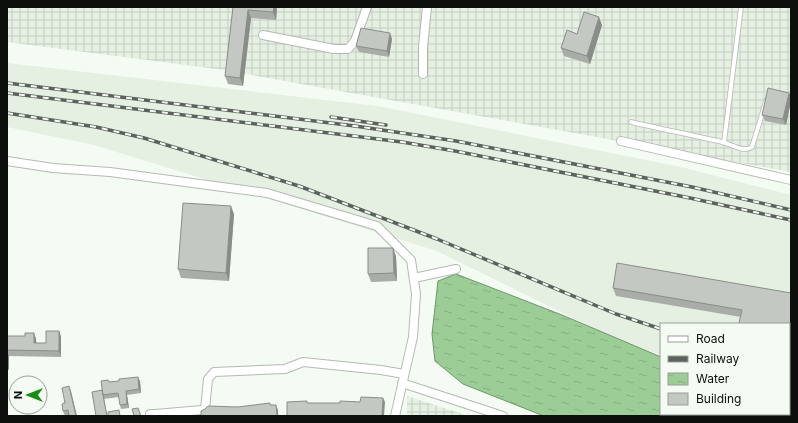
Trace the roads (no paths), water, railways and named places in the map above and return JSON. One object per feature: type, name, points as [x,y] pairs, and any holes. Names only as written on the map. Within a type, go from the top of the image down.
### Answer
[{"type":"street","points":[[263,35],[334,49],[348,49],[355,40],[367,7]]},
{"type":"street","points":[[423,74],[423,47],[427,7]]},
{"type":"street","points":[[621,141],[791,180]]},
{"type":"street","points":[[7,161],[53,168],[110,172],[267,193],[377,226],[411,260],[416,294],[413,337],[395,416]]},
{"type":"street","points":[[414,278],[456,268]]},
{"type":"street","points":[[151,416],[150,414],[205,409],[208,379],[214,372],[285,369],[303,362],[404,374]]},
{"type":"street","points":[[402,383],[503,416]]},
{"type":"lane","points":[[724,142],[741,7]]},
{"type":"lane","points":[[630,122],[724,142],[749,150],[752,147],[767,97]]},
{"type":"water","points":[[456,274],[562,315],[660,357],[660,415],[790,415],[791,402],[791,416],[544,416],[463,384],[435,361],[432,334],[438,281]]},
{"type":"railway","points":[[7,83],[355,126],[456,141],[692,187],[791,210]]},
{"type":"railway","points":[[7,93],[402,142],[455,151],[690,198],[791,220]]},
{"type":"railway","points":[[7,113],[96,127],[144,138],[299,186],[437,239],[616,314],[660,329]]},
{"type":"railway","points":[[331,117],[386,125]]}]
